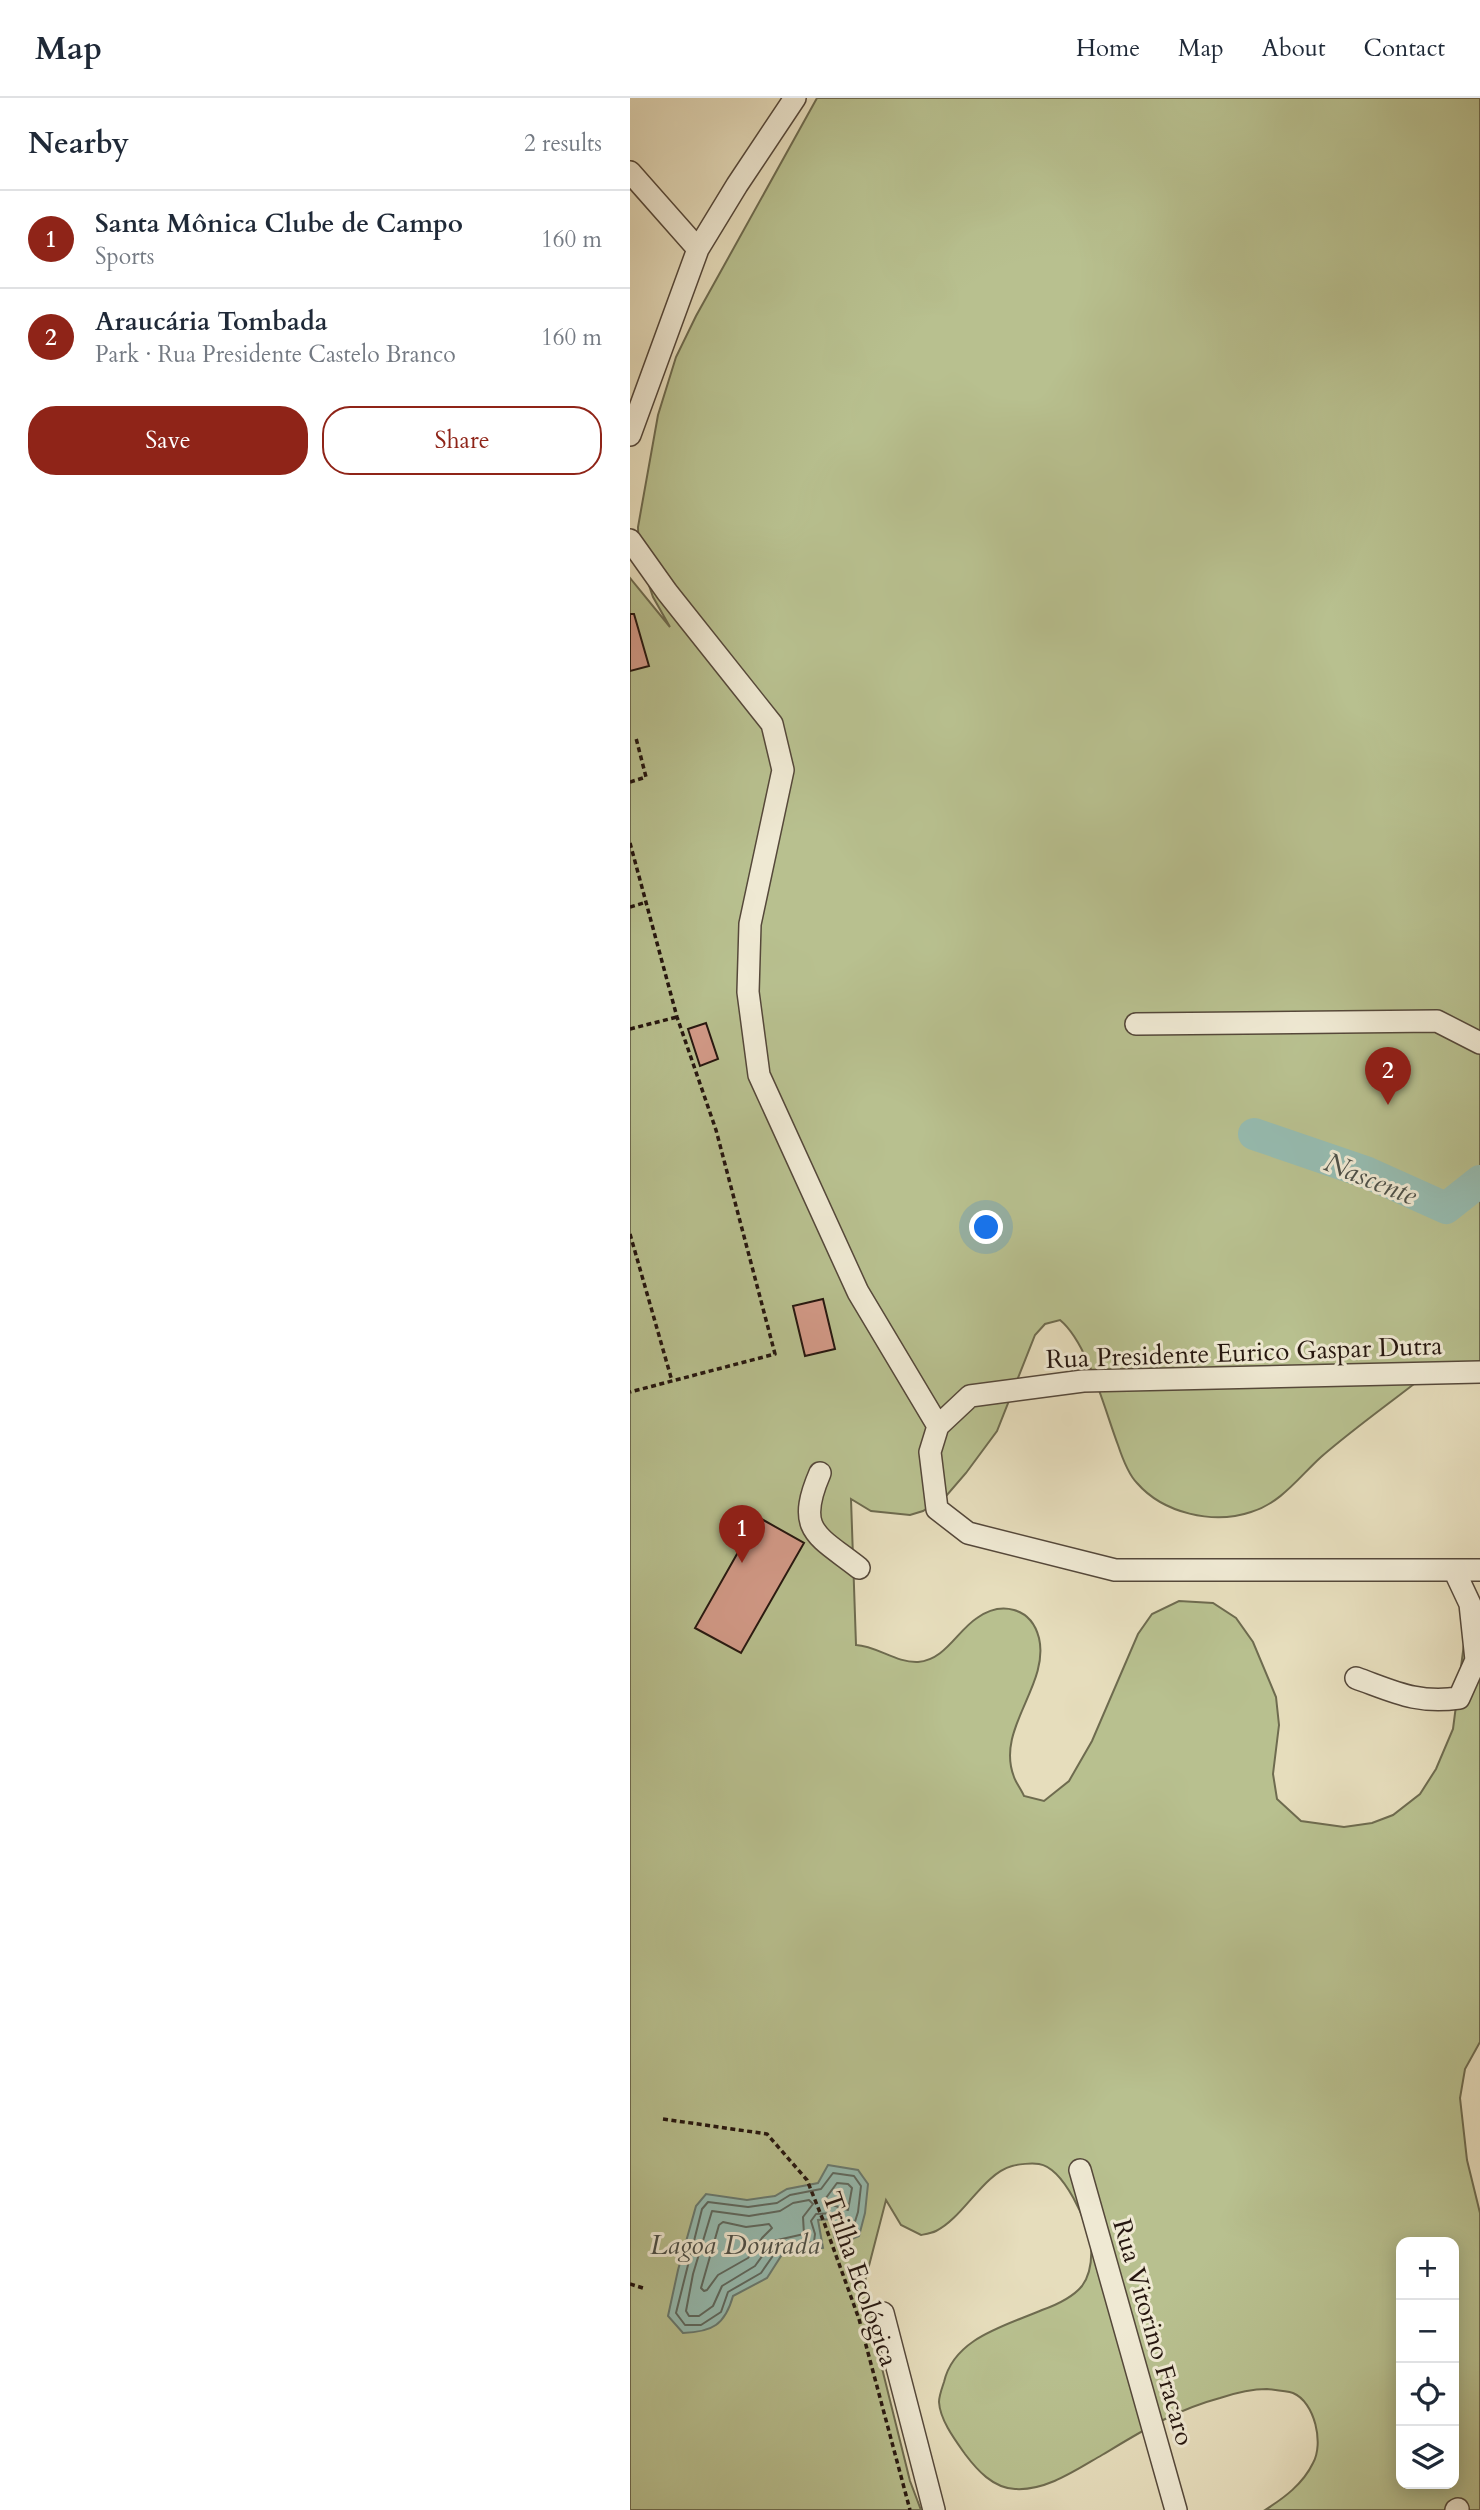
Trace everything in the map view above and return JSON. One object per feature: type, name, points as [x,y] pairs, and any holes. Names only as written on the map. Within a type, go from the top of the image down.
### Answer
[{"type":"street","points":[[630,435],[698,249],[795,98]]},
{"type":"street","points":[[630,172],[698,249]]},
{"type":"street","points":[[630,540],[667,592],[772,724],[783,770],[750,924],[748,992],[759,1075],[858,1292],[938,1426],[930,1452],[937,1510],[968,1534],[1115,1570],[1480,1570]]},
{"type":"street","points":[[1136,1024],[1437,1021],[1480,1043]]},
{"type":"street","name":"Rua Presidente Eurico Gaspar Dutra","points":[[938,1426],[970,1396],[1083,1381],[1480,1372]]},
{"type":"street","points":[[820,1473],[811,1494],[807,1515],[813,1532],[859,1569]]},
{"type":"street","points":[[1356,1678],[1424,1700],[1459,1698],[1476,1660],[1470,1604],[1454,1570]]},
{"type":"street","name":"Rua Vitorino Fracaro","points":[[1080,2170],[1176,2510]]},
{"type":"street","points":[[883,2313],[934,2510]]},
{"type":"path","points":[[630,782],[646,777],[636,738]]},
{"type":"path","points":[[630,843],[677,1017],[716,1130],[775,1354],[630,1392]]},
{"type":"path","points":[[630,906],[647,902]]},
{"type":"path","points":[[630,1029],[677,1017]]},
{"type":"path","points":[[630,1234],[672,1381]]},
{"type":"path","name":"Trilha Ecológica","points":[[663,2119],[767,2134],[807,2180],[859,2319],[909,2510]]},
{"type":"path","points":[[630,2284],[643,2288]]},
{"type":"green space","points":[[817,98],[1480,98],[1480,1378],[1432,1377],[1414,1384],[1332,1447],[1289,1489],[1262,1508],[1236,1516],[1190,1514],[1160,1502],[1134,1479],[1123,1460],[1087,1361],[1079,1344],[1060,1320],[1045,1324],[1035,1335],[997,1431],[947,1495],[923,1511],[910,1515],[871,1511],[851,1499],[856,1645],[902,1660],[918,1662],[936,1656],[977,1618],[996,1610],[1014,1610],[1029,1619],[1035,1628],[1039,1638],[1040,1655],[1037,1673],[1016,1724],[1010,1759],[1014,1777],[1024,1796],[1044,1801],[1069,1781],[1092,1741],[1138,1634],[1152,1614],[1179,1601],[1213,1603],[1236,1618],[1253,1642],[1276,1697],[1279,1725],[1273,1774],[1277,1799],[1301,1821],[1344,1827],[1372,1823],[1393,1815],[1420,1794],[1436,1769],[1453,1729],[1465,1636],[1473,1610],[1480,1600],[1480,2042],[1465,2069],[1460,2098],[1467,2160],[1480,2213],[1480,2510],[1265,2510],[1304,2478],[1313,2463],[1318,2445],[1312,2414],[1301,2398],[1293,2393],[1267,2389],[1238,2393],[1173,2415],[1071,2473],[1038,2487],[1007,2488],[986,2477],[965,2454],[942,2416],[939,2402],[950,2367],[958,2354],[983,2336],[1074,2294],[1085,2282],[1091,2261],[1089,2235],[1066,2186],[1048,2168],[1033,2164],[1015,2165],[1002,2171],[983,2186],[946,2225],[921,2235],[901,2225],[886,2200],[864,2285],[873,2308],[872,2328],[910,2481],[921,2510],[630,2510],[630,578],[670,627],[653,597],[639,556],[638,527],[658,415],[676,357]]},
{"type":"water","name":"Lagoa Dourada","points":[[828,2165],[858,2170],[868,2184],[859,2236],[840,2244],[834,2237],[833,2219],[818,2220],[823,2248],[783,2253],[767,2278],[733,2296],[726,2314],[716,2325],[702,2331],[683,2333],[668,2316],[696,2206],[706,2194],[747,2200],[775,2196],[787,2189],[818,2183]]},
{"type":"building","points":[[630,614],[634,614],[649,666],[630,671]]},
{"type":"building","points":[[706,1023],[718,1059],[700,1066],[688,1029]]},
{"type":"building","points":[[823,1299],[835,1349],[805,1356],[793,1306]]},
{"type":"building","points":[[758,1517],[804,1543],[741,1653],[695,1628]]},
{"type":"waterway","name":"Nascente","points":[[1254,1134],[1368,1173],[1446,1208],[1480,1181]]},
{"type":"place","name":"Araucária Tombada","points":[[1388,1105]]},
{"type":"place","name":"Santa Mônica Clube de Campo","points":[[742,1563]]}]
